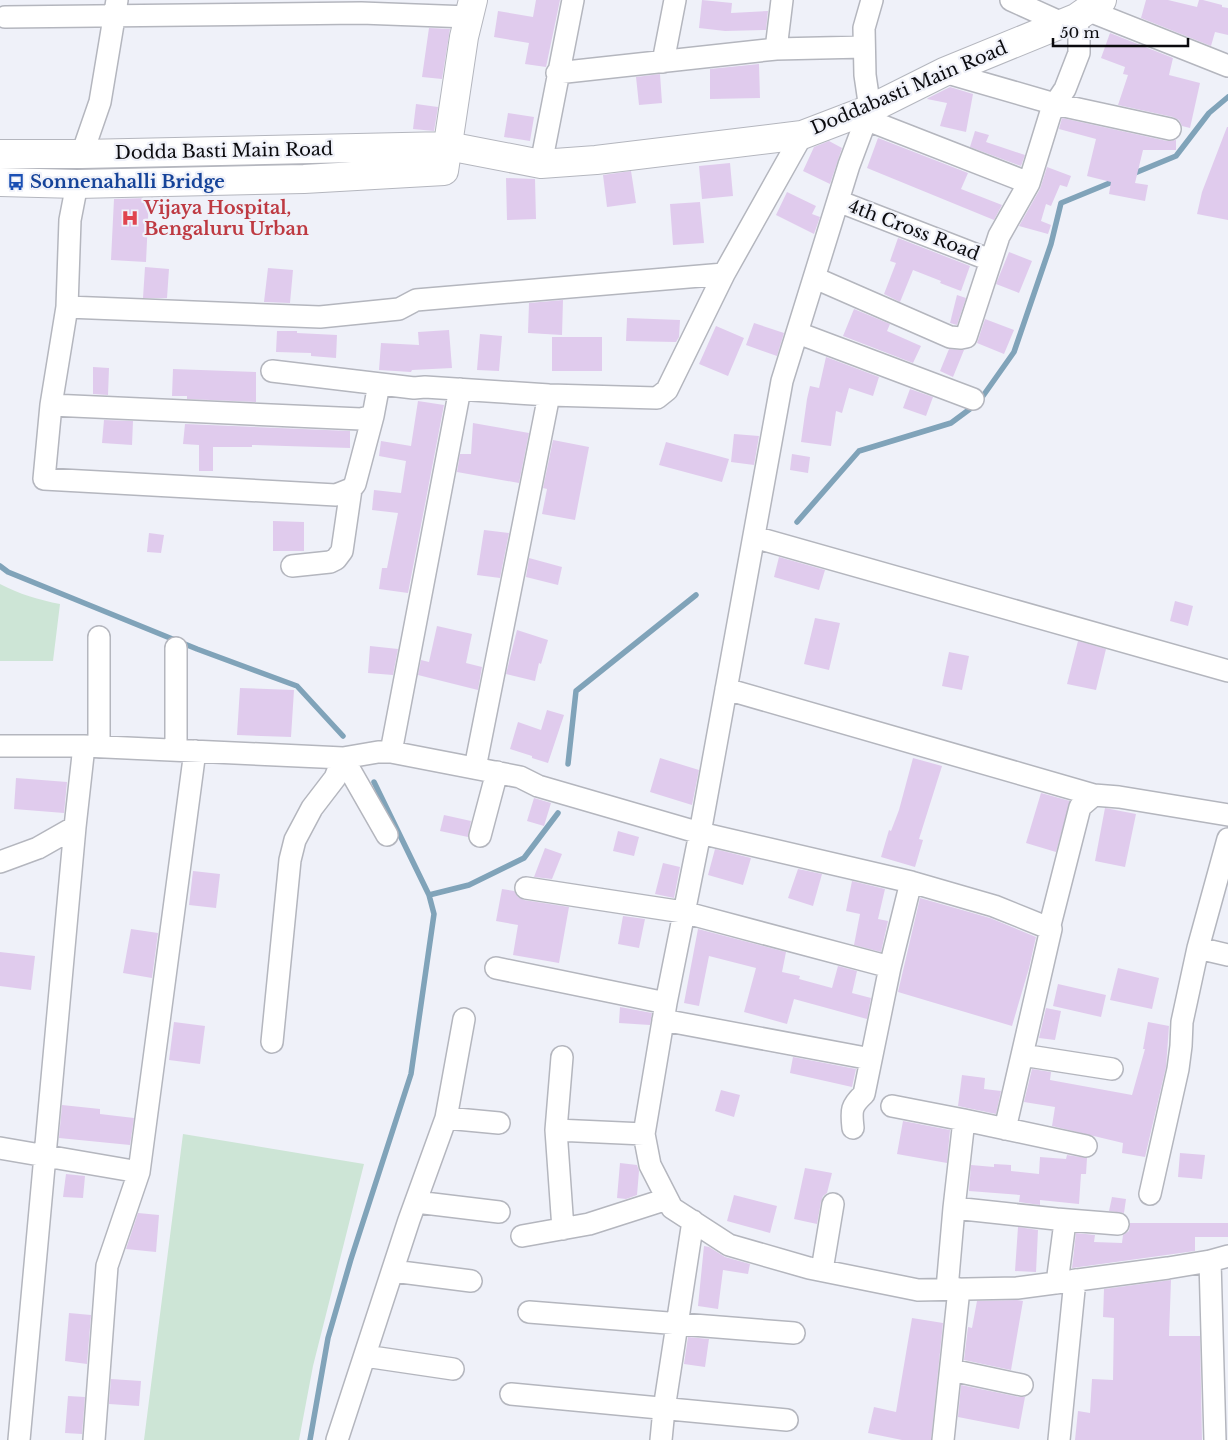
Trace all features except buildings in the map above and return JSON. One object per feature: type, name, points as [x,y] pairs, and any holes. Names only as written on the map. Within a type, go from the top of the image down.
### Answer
[{"type":"street","points":[[540,164],[573,0]]},
{"type":"street","points":[[663,62],[675,0]]},
{"type":"street","points":[[776,49],[782,0]]},
{"type":"street","points":[[872,0],[864,28],[868,114],[849,165],[782,381],[700,834],[683,912],[644,1134],[650,1165],[672,1208],[729,1244],[822,1270],[918,1290],[1017,1288],[1219,1258],[1215,1440]]},
{"type":"street","points":[[1011,0],[1082,13],[1228,66]]},
{"type":"street","points":[[5,16],[116,8],[362,6],[471,8],[464,37],[446,159]]},
{"type":"street","points":[[82,154],[100,102],[116,8]]},
{"type":"street","points":[[815,278],[950,337],[966,337],[998,236],[1029,183],[1055,104],[1065,89],[1079,53],[1082,13]]},
{"type":"street","name":"Doddabasti Main Road","points":[[446,159],[498,155],[540,164],[596,160],[802,135],[868,114],[944,72],[1082,13]]},
{"type":"street","points":[[557,73],[776,49],[864,47]]},
{"type":"street","points":[[944,72],[1055,104],[1170,129]]},
{"type":"street","points":[[868,114],[1029,183]]},
{"type":"street","points":[[272,371],[414,388],[657,398],[667,390],[724,274],[802,135]]},
{"type":"street","name":"Dodda Basti Main Road","points":[[0,154],[446,159]]},
{"type":"street","name":"Dodda Basti Main Road","points":[[0,182],[77,184],[304,179],[446,159]]},
{"type":"street","points":[[77,184],[70,220],[67,307],[51,404],[44,479],[336,494],[351,490]]},
{"type":"street","name":"4th Cross Road","points":[[838,201],[990,260]]},
{"type":"street","points":[[67,307],[320,317],[399,309],[416,300],[724,274]]},
{"type":"street","points":[[798,333],[973,399]]},
{"type":"street","points":[[292,566],[330,562],[336,560],[342,551],[351,490],[355,484],[373,416],[379,384]]},
{"type":"street","points":[[391,752],[460,389]]},
{"type":"street","points":[[475,768],[549,395]]},
{"type":"street","points":[[51,404],[361,419],[373,416]]},
{"type":"street","points":[[754,537],[1228,670]]},
{"type":"street","points":[[16,1439],[45,1156],[75,827],[91,746],[99,637]]},
{"type":"street","points":[[94,1440],[107,1266],[139,1172],[185,750],[176,648]]},
{"type":"street","points":[[726,689],[1094,796],[1119,797],[1228,815]]},
{"type":"street","points":[[0,746],[91,746],[343,758],[378,752],[391,752],[520,777],[538,786],[700,834],[911,882],[994,906],[1051,929]]},
{"type":"street","points":[[343,758],[387,835]]},
{"type":"street","points":[[272,1042],[292,853],[295,840],[312,808],[335,778],[343,758]]},
{"type":"street","points":[[480,836],[497,772]]},
{"type":"street","points":[[1005,1129],[1051,929],[1050,925],[1080,807],[1094,796]]},
{"type":"street","points":[[0,862],[38,848],[75,827]]},
{"type":"street","points":[[1150,1194],[1178,1069],[1182,1022],[1198,948],[1228,839]]},
{"type":"street","points":[[853,1128],[851,1109],[864,1094],[890,968],[911,882]]},
{"type":"street","points":[[526,888],[683,912],[890,968]]},
{"type":"street","points":[[1198,948],[1228,955]]},
{"type":"street","points":[[496,968],[665,1012],[871,1059]]},
{"type":"street","points":[[338,1440],[364,1356],[446,1118],[464,1019]]},
{"type":"street","points":[[1022,1054],[1112,1069]]},
{"type":"street","points":[[562,1057],[556,1130],[563,1229]]},
{"type":"street","points":[[892,1106],[1086,1146]]},
{"type":"street","points":[[446,1118],[500,1123]]},
{"type":"street","points":[[943,1440],[951,1370],[954,1208],[964,1120]]},
{"type":"street","points":[[556,1130],[644,1134]]},
{"type":"street","points":[[0,1148],[139,1172]]},
{"type":"street","points":[[522,1236],[589,1224],[667,1199]]},
{"type":"street","points":[[416,1202],[499,1212]]},
{"type":"street","points":[[822,1270],[833,1204]]},
{"type":"street","points":[[954,1208],[1118,1224]]},
{"type":"street","points":[[1056,1219],[1065,1222],[1066,1282],[1059,1440]]},
{"type":"street","points":[[661,1440],[692,1221]]},
{"type":"street","points":[[393,1271],[471,1281]]},
{"type":"street","points":[[528,1312],[794,1333]]},
{"type":"street","points":[[364,1356],[452,1369]]},
{"type":"street","points":[[951,1370],[1022,1384]]},
{"type":"street","points":[[512,1394],[787,1420]]},
{"type":"green space","points":[[0,584],[44,601],[60,604],[53,661],[0,661]]},
{"type":"green space","points":[[183,1134],[364,1164],[313,1366],[299,1440],[144,1440]]},
{"type":"waterway","points":[[1130,175],[1176,156],[1209,113],[1228,97]]},
{"type":"waterway","points":[[797,522],[859,451],[951,423],[978,403],[1014,352],[1051,244],[1061,203],[1117,180]]},
{"type":"waterway","points":[[0,566],[8,572],[197,649],[297,686],[343,736]]},
{"type":"waterway","points":[[568,764],[576,691],[696,595]]},
{"type":"waterway","points":[[310,1440],[328,1338],[351,1259],[411,1074],[434,914],[429,895],[374,782]]},
{"type":"waterway","points":[[429,895],[469,885],[524,858],[558,813]]},
{"type":"place","name":"Sonnenahalli Bridge","points":[[16,182]]},
{"type":"place","name":"Vijaya Hospital, Bengaluru Urban","points":[[130,218]]}]
